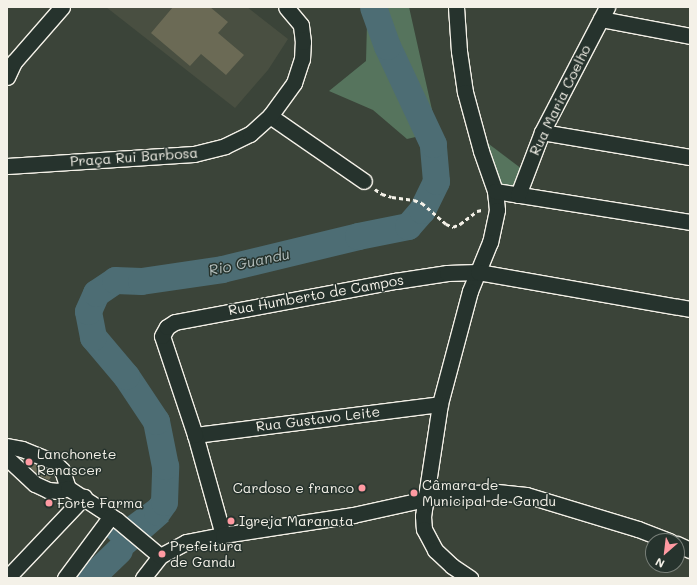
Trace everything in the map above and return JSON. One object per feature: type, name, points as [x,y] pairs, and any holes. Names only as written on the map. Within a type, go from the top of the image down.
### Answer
[{"type":"street","points":[[7,77],[14,62],[62,7]]},
{"type":"street","name":"Praça Rui Barbosa","points":[[7,166],[194,154],[226,146],[250,134],[270,116],[294,83],[302,59],[303,42],[301,25],[286,7]]},
{"type":"street","points":[[456,7],[459,51],[465,92],[481,151],[495,192],[497,210],[490,242],[470,291],[440,404],[423,516],[424,530],[435,550],[452,566],[470,578]]},
{"type":"street","points":[[604,13],[690,36]]},
{"type":"street","name":"Rua Maria Coelho","points":[[518,195],[542,132],[604,13]]},
{"type":"street","points":[[270,116],[364,181]]},
{"type":"street","points":[[542,132],[690,157]]},
{"type":"street","points":[[495,192],[690,222]]},
{"type":"street","name":"Rua Humberto de Campos","points":[[195,435],[162,336],[167,327],[175,322],[395,280],[447,273],[478,272],[690,309]]},
{"type":"street","name":"Rua Gustavo Leite","points":[[195,435],[440,404]]},
{"type":"street","points":[[195,435],[223,535]]},
{"type":"street","points":[[7,446],[22,449],[54,462],[62,470],[68,488],[84,497],[114,518],[155,551]]},
{"type":"street","points":[[7,458],[35,484],[48,490],[58,491],[68,488]]},
{"type":"street","points":[[145,573],[155,551],[186,542],[354,515],[444,496],[497,492],[526,495],[649,533]]},
{"type":"street","points":[[7,578],[84,497]]},
{"type":"street","points":[[65,578],[114,518]]},
{"type":"path","points":[[364,181],[382,194],[422,203],[446,224],[454,227],[477,211],[497,210]]},
{"type":"shaded area","points":[[106,7],[247,7],[288,39],[268,70],[235,108]]},
{"type":"green space","points":[[361,7],[409,7],[437,132],[407,139],[373,110],[329,91],[366,61],[367,23]]},
{"type":"green space","points":[[477,135],[526,172],[514,190],[503,193]]},
{"type":"water","points":[[154,497],[157,512],[169,521],[127,558],[104,534]]},
{"type":"building","points":[[173,7],[210,7],[228,22],[218,33],[244,55],[226,75],[201,54],[190,66],[151,33]]},
{"type":"building","points":[[20,458],[49,470],[53,474],[49,480],[40,476]]},
{"type":"waterway","name":"Rio Guandu","points":[[157,512],[164,502],[165,466],[156,421],[126,376],[93,337],[88,311],[96,293],[115,280],[141,281],[222,269],[358,236],[408,226],[422,210],[436,181],[433,144],[387,46],[373,7]]},
{"type":"waterway","name":"Rio Guandu","points":[[90,578],[119,550]]},
{"type":"place","name":"Lanchonete Renascer","points":[[29,462]]},
{"type":"place","name":"Cardoso e franco","points":[[362,488]]},
{"type":"place","name":"Câmara de Municipal de Gandu","points":[[414,493]]},
{"type":"place","name":"Forte Farma","points":[[49,503]]},
{"type":"place","name":"Igreja Maranata","points":[[231,521]]},
{"type":"place","name":"Prefeitura de Gandu","points":[[162,554]]}]
